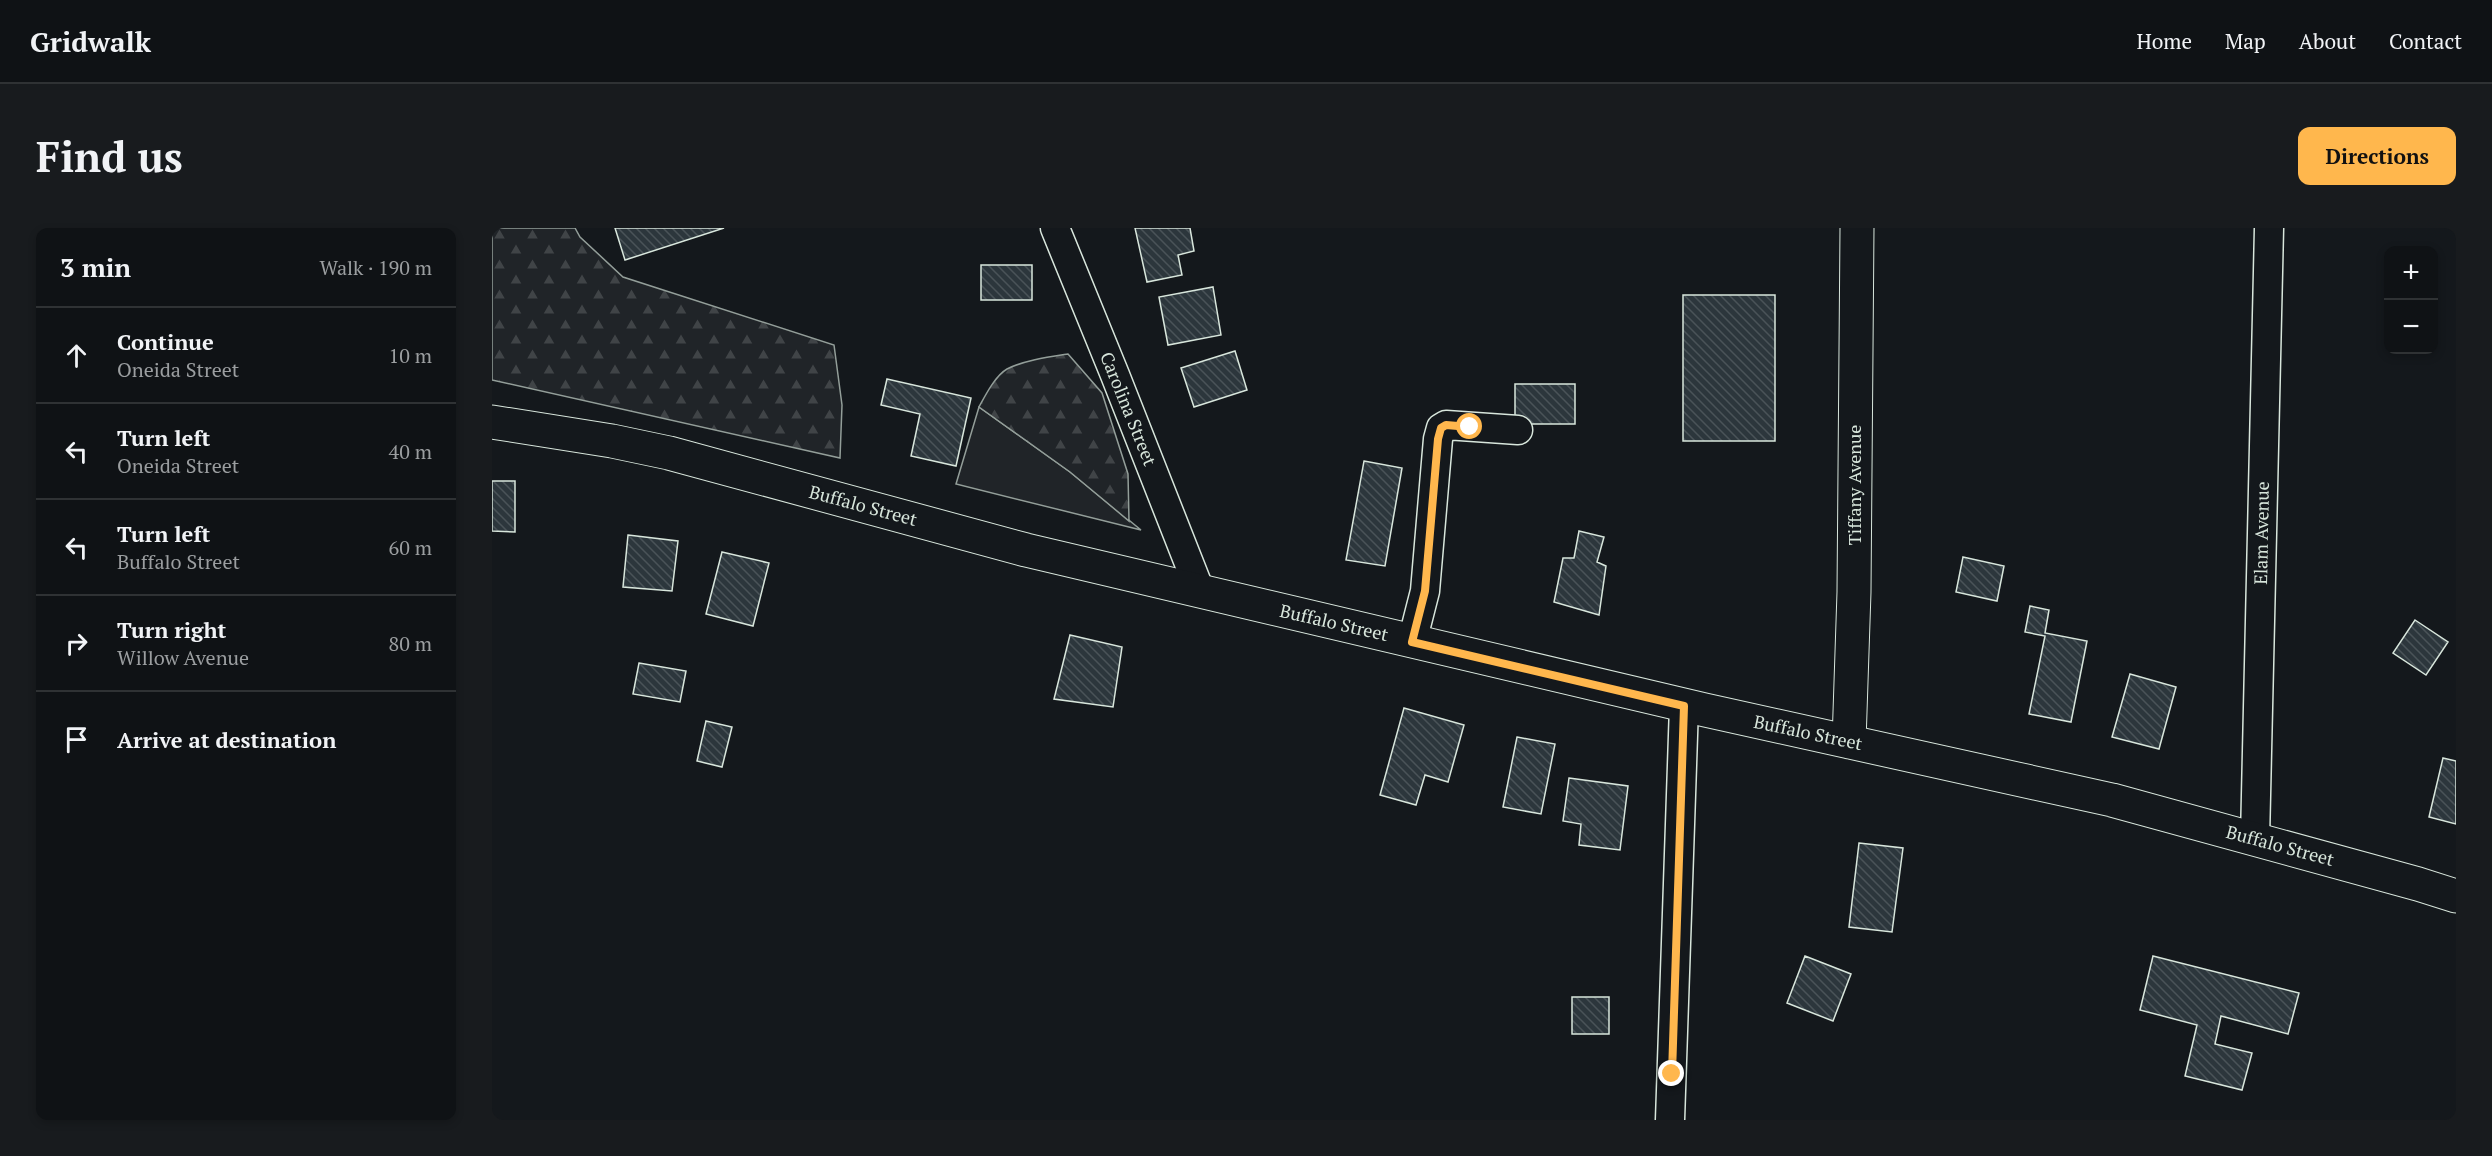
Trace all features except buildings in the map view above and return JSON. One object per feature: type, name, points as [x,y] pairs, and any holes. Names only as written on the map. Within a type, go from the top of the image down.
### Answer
[{"type":"street","name":"Carolina Street","points":[[1054,228],[1200,591]]},
{"type":"street","name":"Tiffany Avenue","points":[[1849,742],[1854,592],[1857,228]]},
{"type":"street","name":"Elam Avenue","points":[[2255,839],[2269,228]]},
{"type":"street","name":"Buffalo Street","points":[[492,422],[612,441],[669,453],[1026,550],[1684,706],[2112,800],[2456,896]]},
{"type":"street","points":[[1412,642],[1425,591],[1438,439],[1441,428],[1446,425],[1518,430]]},
{"type":"street","points":[[1670,1120],[1684,706]]},
{"type":"green space","points":[[492,228],[575,228],[580,237],[623,277],[834,345],[842,405],[840,458],[492,380]]},
{"type":"green space","points":[[1068,354],[1102,393],[1128,474],[1129,521],[1070,472],[979,407],[994,381],[1007,369],[1029,361]]},
{"type":"green space","points":[[979,407],[1070,472],[1141,530],[956,484]]},
{"type":"route","points":[[1470,427],[1446,425],[1441,428],[1438,439],[1425,591],[1412,642],[1684,706],[1672,1074]]}]
